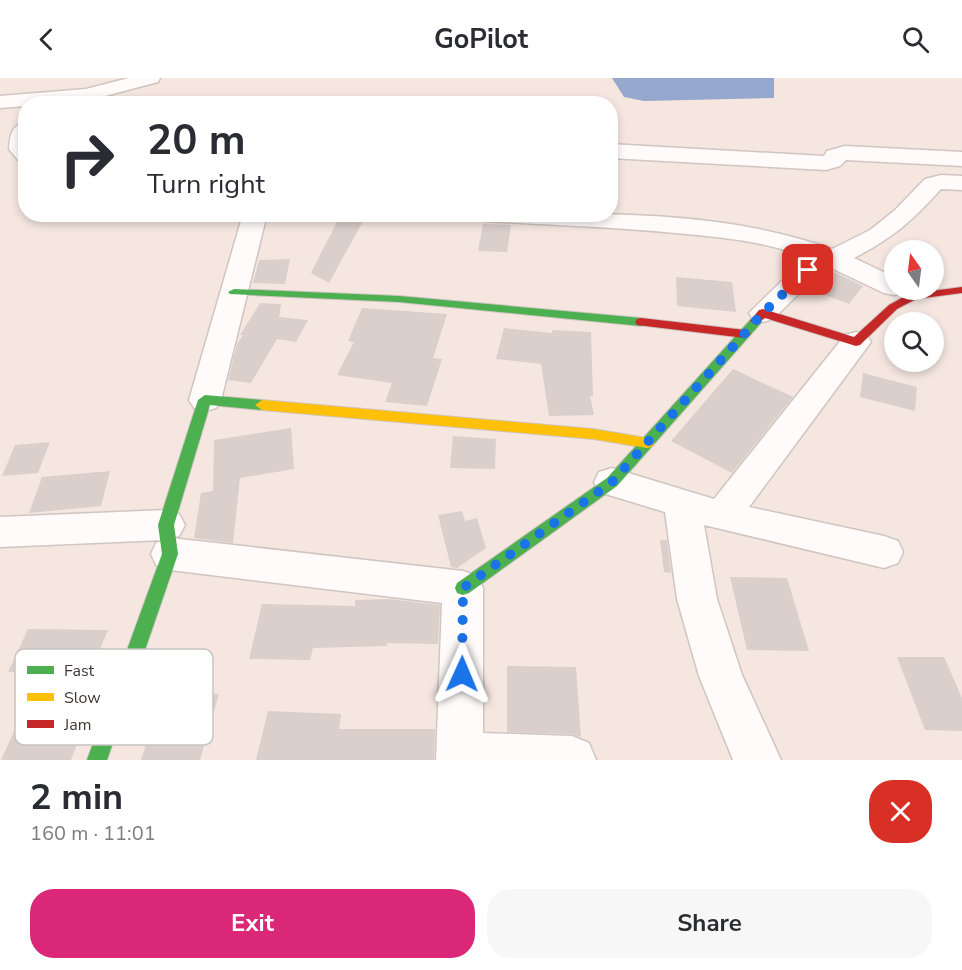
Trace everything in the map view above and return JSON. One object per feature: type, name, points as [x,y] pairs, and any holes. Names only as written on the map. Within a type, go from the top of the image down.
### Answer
[{"type":"street","points":[[102,96],[151,78]]},
{"type":"street","points":[[39,96],[59,93],[76,96]]},
{"type":"street","points":[[0,102],[18,99]]},
{"type":"street","points":[[618,151],[804,163],[833,160],[845,153],[962,159]]},
{"type":"street","points":[[0,532],[168,540],[463,588],[612,482],[763,313],[828,257],[887,229],[903,216],[933,184],[962,183]]},
{"type":"street","points":[[133,649],[168,540],[253,222]]},
{"type":"street","points":[[614,222],[678,226],[763,236],[828,257],[884,283]]},
{"type":"street","points":[[944,290],[962,290]]},
{"type":"street","points":[[234,292],[469,305],[574,314],[746,334]]},
{"type":"street","points":[[722,516],[856,342],[894,307],[898,300]]},
{"type":"street","points":[[763,313],[856,342]]},
{"type":"street","points":[[205,400],[593,434],[647,443]]},
{"type":"street","points":[[612,482],[722,516],[884,552]]},
{"type":"street","points":[[682,504],[697,599],[721,676],[757,760]]},
{"type":"street","points":[[463,588],[460,758],[572,760]]},
{"type":"street","points":[[97,760],[102,745]]},
{"type":"water","points":[[612,78],[774,78],[774,98],[644,101],[624,97]]},
{"type":"building","points":[[337,222],[363,222],[329,283],[311,273]]},
{"type":"building","points":[[483,224],[511,225],[507,252],[478,251]]},
{"type":"building","points":[[290,259],[285,284],[253,283],[259,260]]},
{"type":"building","points":[[834,272],[863,286],[849,304],[817,292]]},
{"type":"building","points":[[676,277],[732,282],[736,312],[677,306]]},
{"type":"building","points":[[260,303],[281,304],[279,317],[308,320],[296,342],[277,339],[251,383],[228,380],[237,344],[243,335],[240,335]]},
{"type":"building","points":[[362,308],[447,314],[433,358],[442,359],[427,406],[385,402],[392,383],[337,375],[354,342],[348,341]]},
{"type":"building","points":[[504,328],[552,333],[552,330],[591,332],[593,396],[590,396],[594,415],[549,416],[541,364],[496,359]]},
{"type":"building","points":[[733,369],[793,397],[732,473],[671,441]]},
{"type":"building","points":[[863,373],[917,387],[915,411],[860,397]]},
{"type":"building","points":[[291,428],[294,469],[240,478],[233,543],[194,538],[201,493],[213,491],[214,440]]},
{"type":"building","points":[[453,436],[496,439],[495,469],[450,468]]},
{"type":"building","points":[[50,442],[38,473],[2,476],[15,445]]},
{"type":"building","points":[[110,471],[101,506],[29,513],[42,477]]},
{"type":"building","points":[[462,511],[465,521],[477,518],[486,548],[457,568],[451,567],[438,515]]},
{"type":"building","points":[[660,540],[667,540],[671,573],[664,572]]},
{"type":"building","points":[[730,577],[787,578],[809,651],[747,650]]},
{"type":"building","points":[[389,599],[440,605],[438,644],[387,643],[387,646],[313,648],[310,660],[249,659],[262,604],[355,606],[355,600]]},
{"type":"building","points":[[28,629],[108,630],[100,649],[19,649]]},
{"type":"building","points":[[15,657],[15,672],[8,672]]},
{"type":"building","points":[[897,657],[944,657],[962,698],[962,731],[925,730]]},
{"type":"building","points":[[507,666],[576,667],[581,737],[572,734],[507,732]]},
{"type":"building","points":[[213,694],[219,694],[213,715]]},
{"type":"building","points":[[268,711],[341,714],[339,729],[435,729],[434,760],[256,760]]},
{"type":"building","points":[[15,729],[15,745],[77,745],[71,760],[1,760]]},
{"type":"building","points":[[146,745],[204,745],[200,760],[141,760]]},
{"type":"traffic: fast","points":[[234,292],[399,299],[641,322]]},
{"type":"traffic: fast","points":[[463,588],[612,482],[756,321]]},
{"type":"traffic: fast","points":[[136,649],[170,554],[166,525],[205,400],[262,405]]},
{"type":"traffic: fast","points":[[97,760],[102,745]]},
{"type":"traffic: slow","points":[[262,405],[593,434],[647,443]]},
{"type":"traffic: jam","points":[[756,321],[763,313],[856,342],[893,307],[913,296],[962,290]]},
{"type":"traffic: jam","points":[[641,322],[745,334]]},
{"type":"route","points":[[462,674],[463,588],[612,482],[763,313],[808,270]]}]
